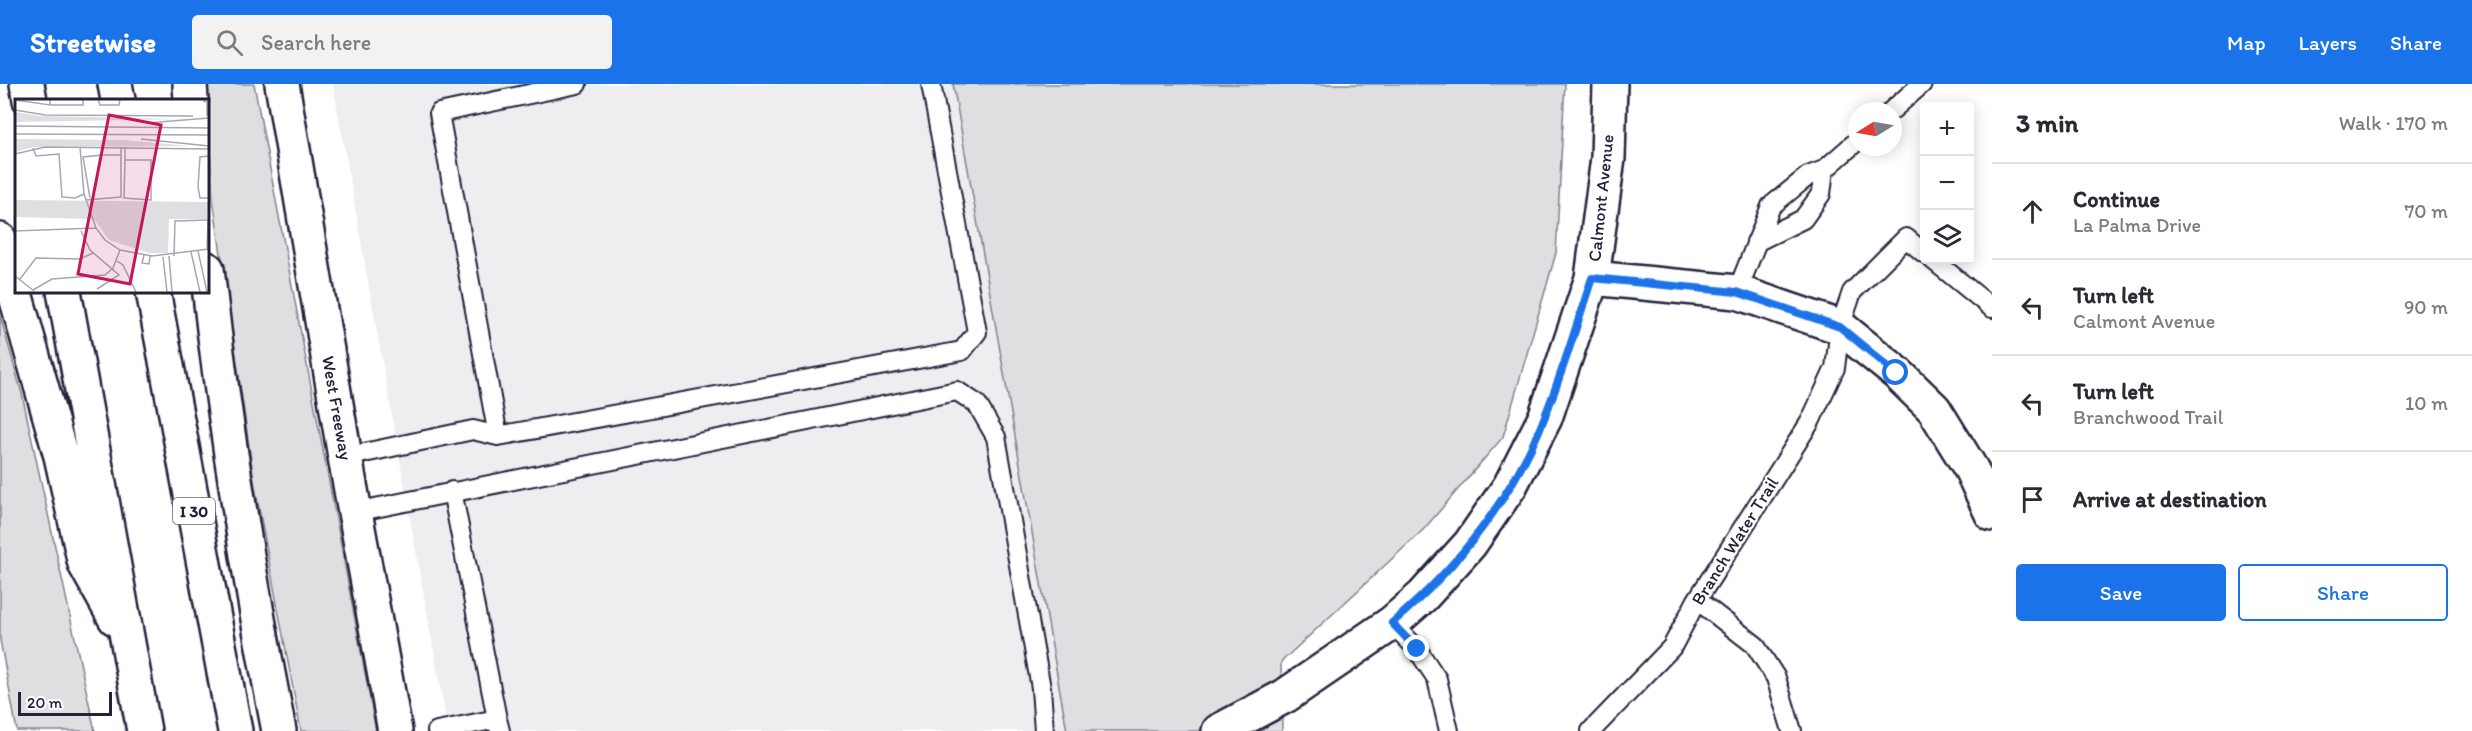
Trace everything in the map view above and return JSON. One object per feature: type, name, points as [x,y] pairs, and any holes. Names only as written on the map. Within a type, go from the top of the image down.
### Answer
[{"type":"main road","points":[[27,84],[30,99]]},
{"type":"main road","points":[[115,84],[118,99]]},
{"type":"main road","points":[[190,84],[191,99]]},
{"type":"main road","name":"West Freeway","points":[[282,84],[345,457],[395,731]]},
{"type":"main road","name":"Calmont Avenue","points":[[1220,731],[1285,696],[1392,623],[1424,596],[1462,552],[1510,486],[1545,418],[1592,278],[1608,158],[1610,84]]},
{"type":"main road","points":[[0,240],[61,456],[85,564],[127,638]]},
{"type":"main road","points":[[208,278],[220,388],[259,630],[279,731]]},
{"type":"main road","points":[[1592,278],[1737,292],[1840,327],[1896,373],[1934,409],[1971,469],[1992,514]]},
{"type":"main road","points":[[64,292],[144,731]]},
{"type":"main road","name":"I 30","points":[[153,292],[235,731]]},
{"type":"lane","points":[[498,436],[439,113],[577,84]]},
{"type":"lane","points":[[345,457],[473,430],[498,436],[962,351],[977,332],[931,84]]},
{"type":"lane","points":[[1901,102],[1922,84]]},
{"type":"lane","points":[[1737,292],[1771,206],[1808,176],[1824,170],[1848,149]]},
{"type":"lane","points":[[1756,242],[1803,219],[1821,194],[1824,170]]},
{"type":"lane","name":"Branch Water Trail","points":[[1591,731],[1672,647],[1697,600],[1810,422],[1835,368],[1840,327],[1852,292],[1906,238],[1920,250]]},
{"type":"lane","points":[[1938,264],[1992,308]]},
{"type":"lane","points":[[355,512],[957,391],[977,404],[996,437],[1041,688],[1044,731]]},
{"type":"lane","points":[[437,731],[498,725],[452,491]]},
{"type":"lane","points":[[1697,600],[1755,645],[1776,678],[1792,731]]},
{"type":"lane","points":[[1392,623],[1417,649],[1437,680],[1449,731]]},
{"type":"shaded area","points":[[204,84],[254,84],[376,731],[301,731],[255,487],[213,199]]},
{"type":"shaded area","points":[[333,84],[953,84],[1067,731],[448,731]]},
{"type":"shaded area","points":[[953,84],[1565,84],[1556,253],[1503,437],[1424,529],[1281,662],[1282,731],[1067,731]]},
{"type":"shaded area","points":[[0,315],[22,394],[95,731],[17,731],[0,640]]},
{"type":"route","points":[[1417,649],[1392,623],[1424,596],[1470,543],[1510,486],[1545,418],[1592,278],[1737,292],[1840,327],[1896,373]]}]
